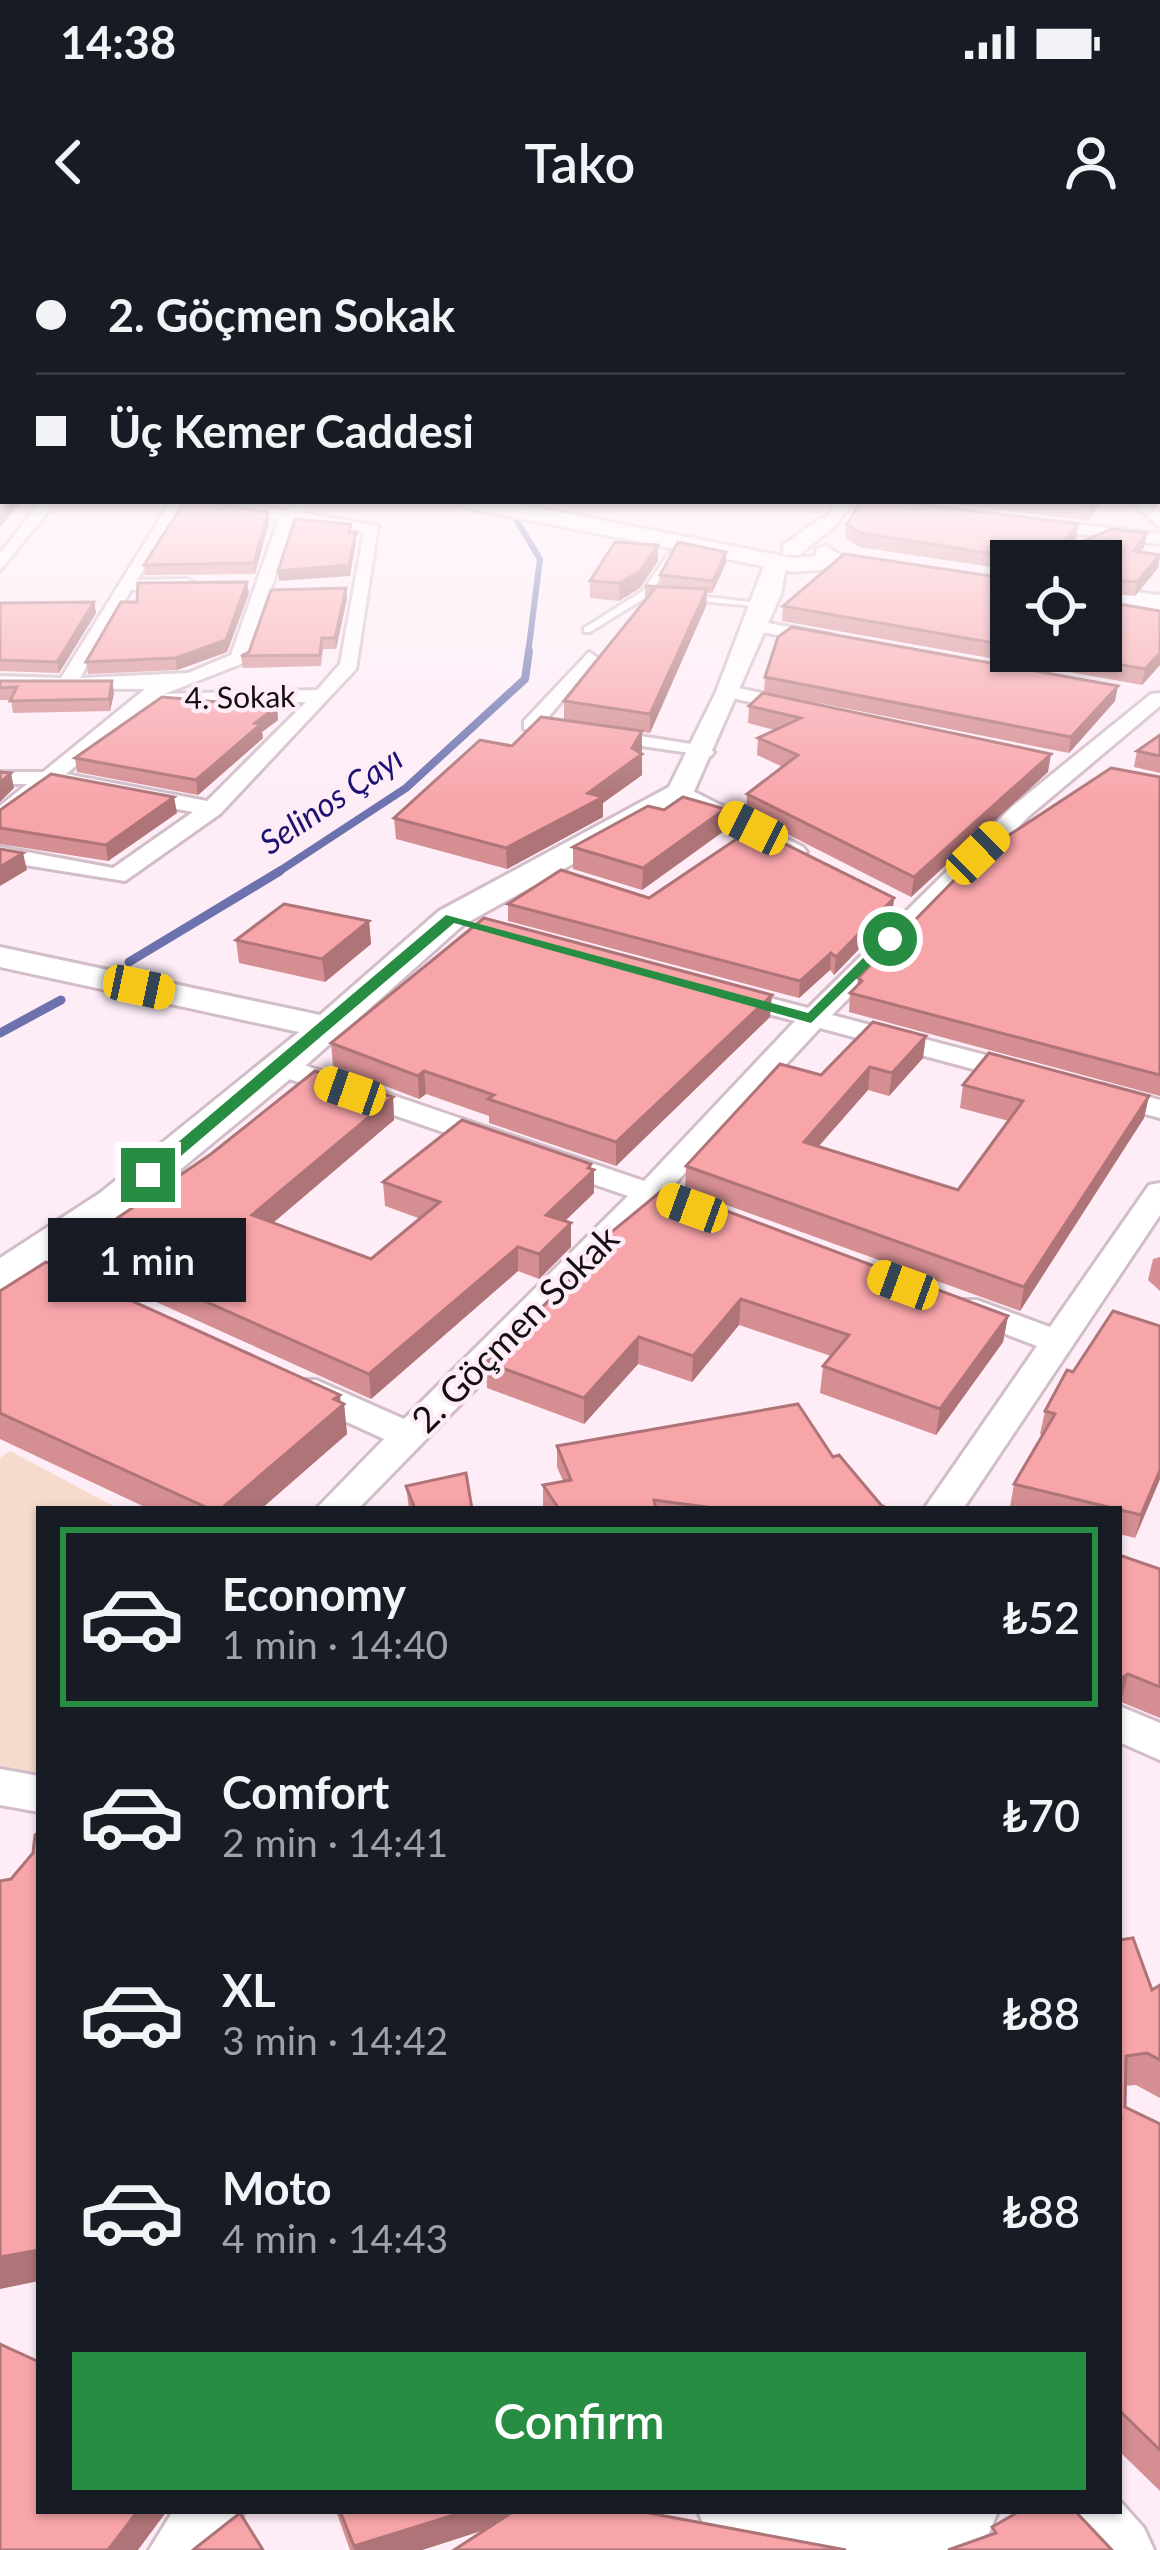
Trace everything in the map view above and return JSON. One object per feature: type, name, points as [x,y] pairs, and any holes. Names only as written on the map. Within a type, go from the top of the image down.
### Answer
[{"type":"main road","points":[[13,1269],[115,1202],[281,1067],[451,918],[681,792],[704,752],[770,588]]},
{"type":"main road","points":[[1122,601],[1160,603]]},
{"type":"main road","points":[[1122,604],[1160,612]]},
{"type":"main road","points":[[0,957],[326,1027]]},
{"type":"street","points":[[69,682],[124,588]]},
{"type":"street","points":[[0,682],[167,681],[222,671],[239,658],[268,588]]},
{"type":"street","points":[[323,696],[350,665],[350,588]]},
{"type":"street","points":[[773,588],[850,643]]},
{"type":"street","points":[[589,658],[531,724],[704,752]]},
{"type":"street","points":[[0,817],[167,681]]},
{"type":"street","points":[[729,692],[818,710]]},
{"type":"street","name":"4. Sokak","points":[[143,700],[323,696]]},
{"type":"street","name":"4. Sokak","points":[[0,854],[117,876],[212,809],[323,696]]},
{"type":"street","name":"2. Göçmen Sokak","points":[[338,1506],[650,1192],[906,909],[1151,697]]},
{"type":"street","points":[[0,778],[52,778],[212,809]]},
{"type":"street","points":[[681,792],[814,862]]},
{"type":"street","points":[[721,852],[753,828]]},
{"type":"street","points":[[538,870],[581,883]]},
{"type":"street","points":[[451,918],[498,931]]},
{"type":"street","points":[[699,987],[1160,1109]]},
{"type":"street","points":[[281,1067],[694,1209]]},
{"type":"street","points":[[945,1506],[1057,1341],[1149,1234],[1160,1192]]},
{"type":"street","points":[[13,1269],[70,1282]]},
{"type":"street","points":[[940,1298],[1057,1341]]},
{"type":"street","points":[[261,1369],[409,1436]]},
{"type":"street","points":[[1122,1724],[1160,1743]]},
{"type":"street","points":[[0,1786],[36,1793]]},
{"type":"street","points":[[181,2550],[211,2514]]},
{"type":"street","points":[[742,2514],[839,2537],[910,2543],[962,2514]]},
{"type":"street","points":[[1090,2514],[1122,2550]]},
{"type":"lane","points":[[586,630],[649,588]]},
{"type":"lane","points":[[646,593],[739,588]]},
{"type":"shaded area","points":[[10,1451],[113,1506],[36,1506],[36,1793],[0,1787],[0,1458]]},
{"type":"building","points":[[138,588],[245,588],[226,640],[176,658],[86,662],[121,602],[137,602]]},
{"type":"building","points":[[346,588],[335,638],[322,638],[320,655],[241,656],[249,652],[271,590]]},
{"type":"building","points":[[655,588],[707,589],[650,714],[564,701]]},
{"type":"building","points":[[804,588],[990,588],[990,642],[783,606]]},
{"type":"building","points":[[94,602],[57,662],[0,660],[0,603]]},
{"type":"building","points":[[1122,605],[1160,611],[1160,653],[1145,669],[1122,665]]},
{"type":"building","points":[[792,627],[990,663],[990,672],[1041,672],[1118,686],[1071,737],[765,677],[778,637]]},
{"type":"building","points":[[0,681],[112,681],[109,699],[10,701],[17,687],[0,688]]},
{"type":"building","points":[[763,693],[1051,754],[914,877],[747,794],[798,755],[758,738],[801,718],[749,706]]},
{"type":"building","points":[[162,697],[277,707],[196,780],[75,758]]},
{"type":"building","points":[[541,717],[642,731],[632,748],[642,754],[588,793],[603,797],[506,848],[394,818],[480,740],[512,746]]},
{"type":"building","points":[[1160,735],[1160,756],[1137,751]]},
{"type":"building","points":[[1111,768],[1160,777],[1160,1075],[850,993],[862,981],[858,978],[979,855]]},
{"type":"building","points":[[51,774],[174,797],[106,845],[0,828],[0,810]]},
{"type":"building","points":[[683,797],[725,809],[643,868],[573,847],[648,806],[664,810]]},
{"type":"building","points":[[753,828],[894,898],[836,957],[831,953],[800,981],[508,904],[561,870],[649,898]]},
{"type":"building","points":[[0,849],[23,853],[0,867]]},
{"type":"building","points":[[284,904],[369,921],[322,959],[236,940]]},
{"type":"building","points":[[484,918],[772,995],[616,1142],[488,1099],[494,1095],[424,1071],[418,1076],[331,1043]]},
{"type":"building","points":[[873,1022],[926,1036],[892,1073],[870,1067],[804,1142],[958,1190],[1023,1101],[963,1085],[989,1053],[1149,1096],[1024,1287],[686,1166],[780,1064],[821,1075]]},
{"type":"building","points":[[315,1071],[393,1097],[252,1215],[371,1259],[440,1202],[383,1182],[462,1120],[591,1164],[588,1168],[594,1170],[546,1215],[571,1223],[539,1254],[518,1247],[369,1374],[78,1245],[211,1154]]},
{"type":"building","points":[[665,1188],[1008,1316],[940,1409],[823,1366],[849,1335],[741,1299],[693,1356],[639,1337],[584,1398],[486,1362],[582,1268],[576,1266]]},
{"type":"building","points":[[46,1262],[340,1395],[334,1399],[344,1404],[225,1506],[203,1506],[0,1413],[0,1291]]},
{"type":"building","points":[[1113,1311],[1160,1326],[1160,1470],[1141,1515],[1122,1510],[1122,1506],[1014,1484],[1055,1414],[1045,1411],[1067,1370],[1073,1372]]},
{"type":"building","points":[[798,1404],[833,1457],[839,1455],[883,1506],[699,1506],[654,1500],[655,1506],[557,1506],[543,1485],[571,1480],[557,1446]]},
{"type":"building","points":[[466,1473],[472,1506],[414,1506],[406,1486]]},
{"type":"building","points":[[1122,1556],[1160,1569],[1160,1687],[1128,1674],[1122,1678]]},
{"type":"building","points":[[35,1835],[36,2251],[0,2257],[0,1881],[11,1879],[33,1853]]},
{"type":"building","points":[[1133,1938],[1152,1990],[1160,1985],[1160,2060],[1147,2053],[1126,2056],[1125,2107],[1160,2124],[1160,2450],[1122,2413],[1122,1940]]},
{"type":"building","points":[[0,2344],[36,2361],[36,2514],[136,2514],[108,2550],[0,2550]]},
{"type":"building","points":[[241,2514],[263,2550],[193,2550]]},
{"type":"building","points":[[341,2514],[457,2514],[354,2546]]},
{"type":"building","points":[[509,2514],[654,2514],[846,2550],[454,2550]]},
{"type":"building","points":[[1015,2514],[1078,2514],[1112,2550],[948,2550],[996,2533],[992,2527]]},
{"type":"waterway","name":"Selinos Çayı","points":[[528,654],[536,588]]},
{"type":"waterway","name":"Selinos Çayı","points":[[275,874],[406,788],[525,679],[529,651]]},
{"type":"waterway","name":"Selinos Çayı","points":[[129,962],[280,871]]},
{"type":"waterway","name":"Selinos Çayı","points":[[0,1033],[61,1000]]},
{"type":"route","points":[[148,1175],[281,1067],[451,918],[811,1018],[890,939]]}]
